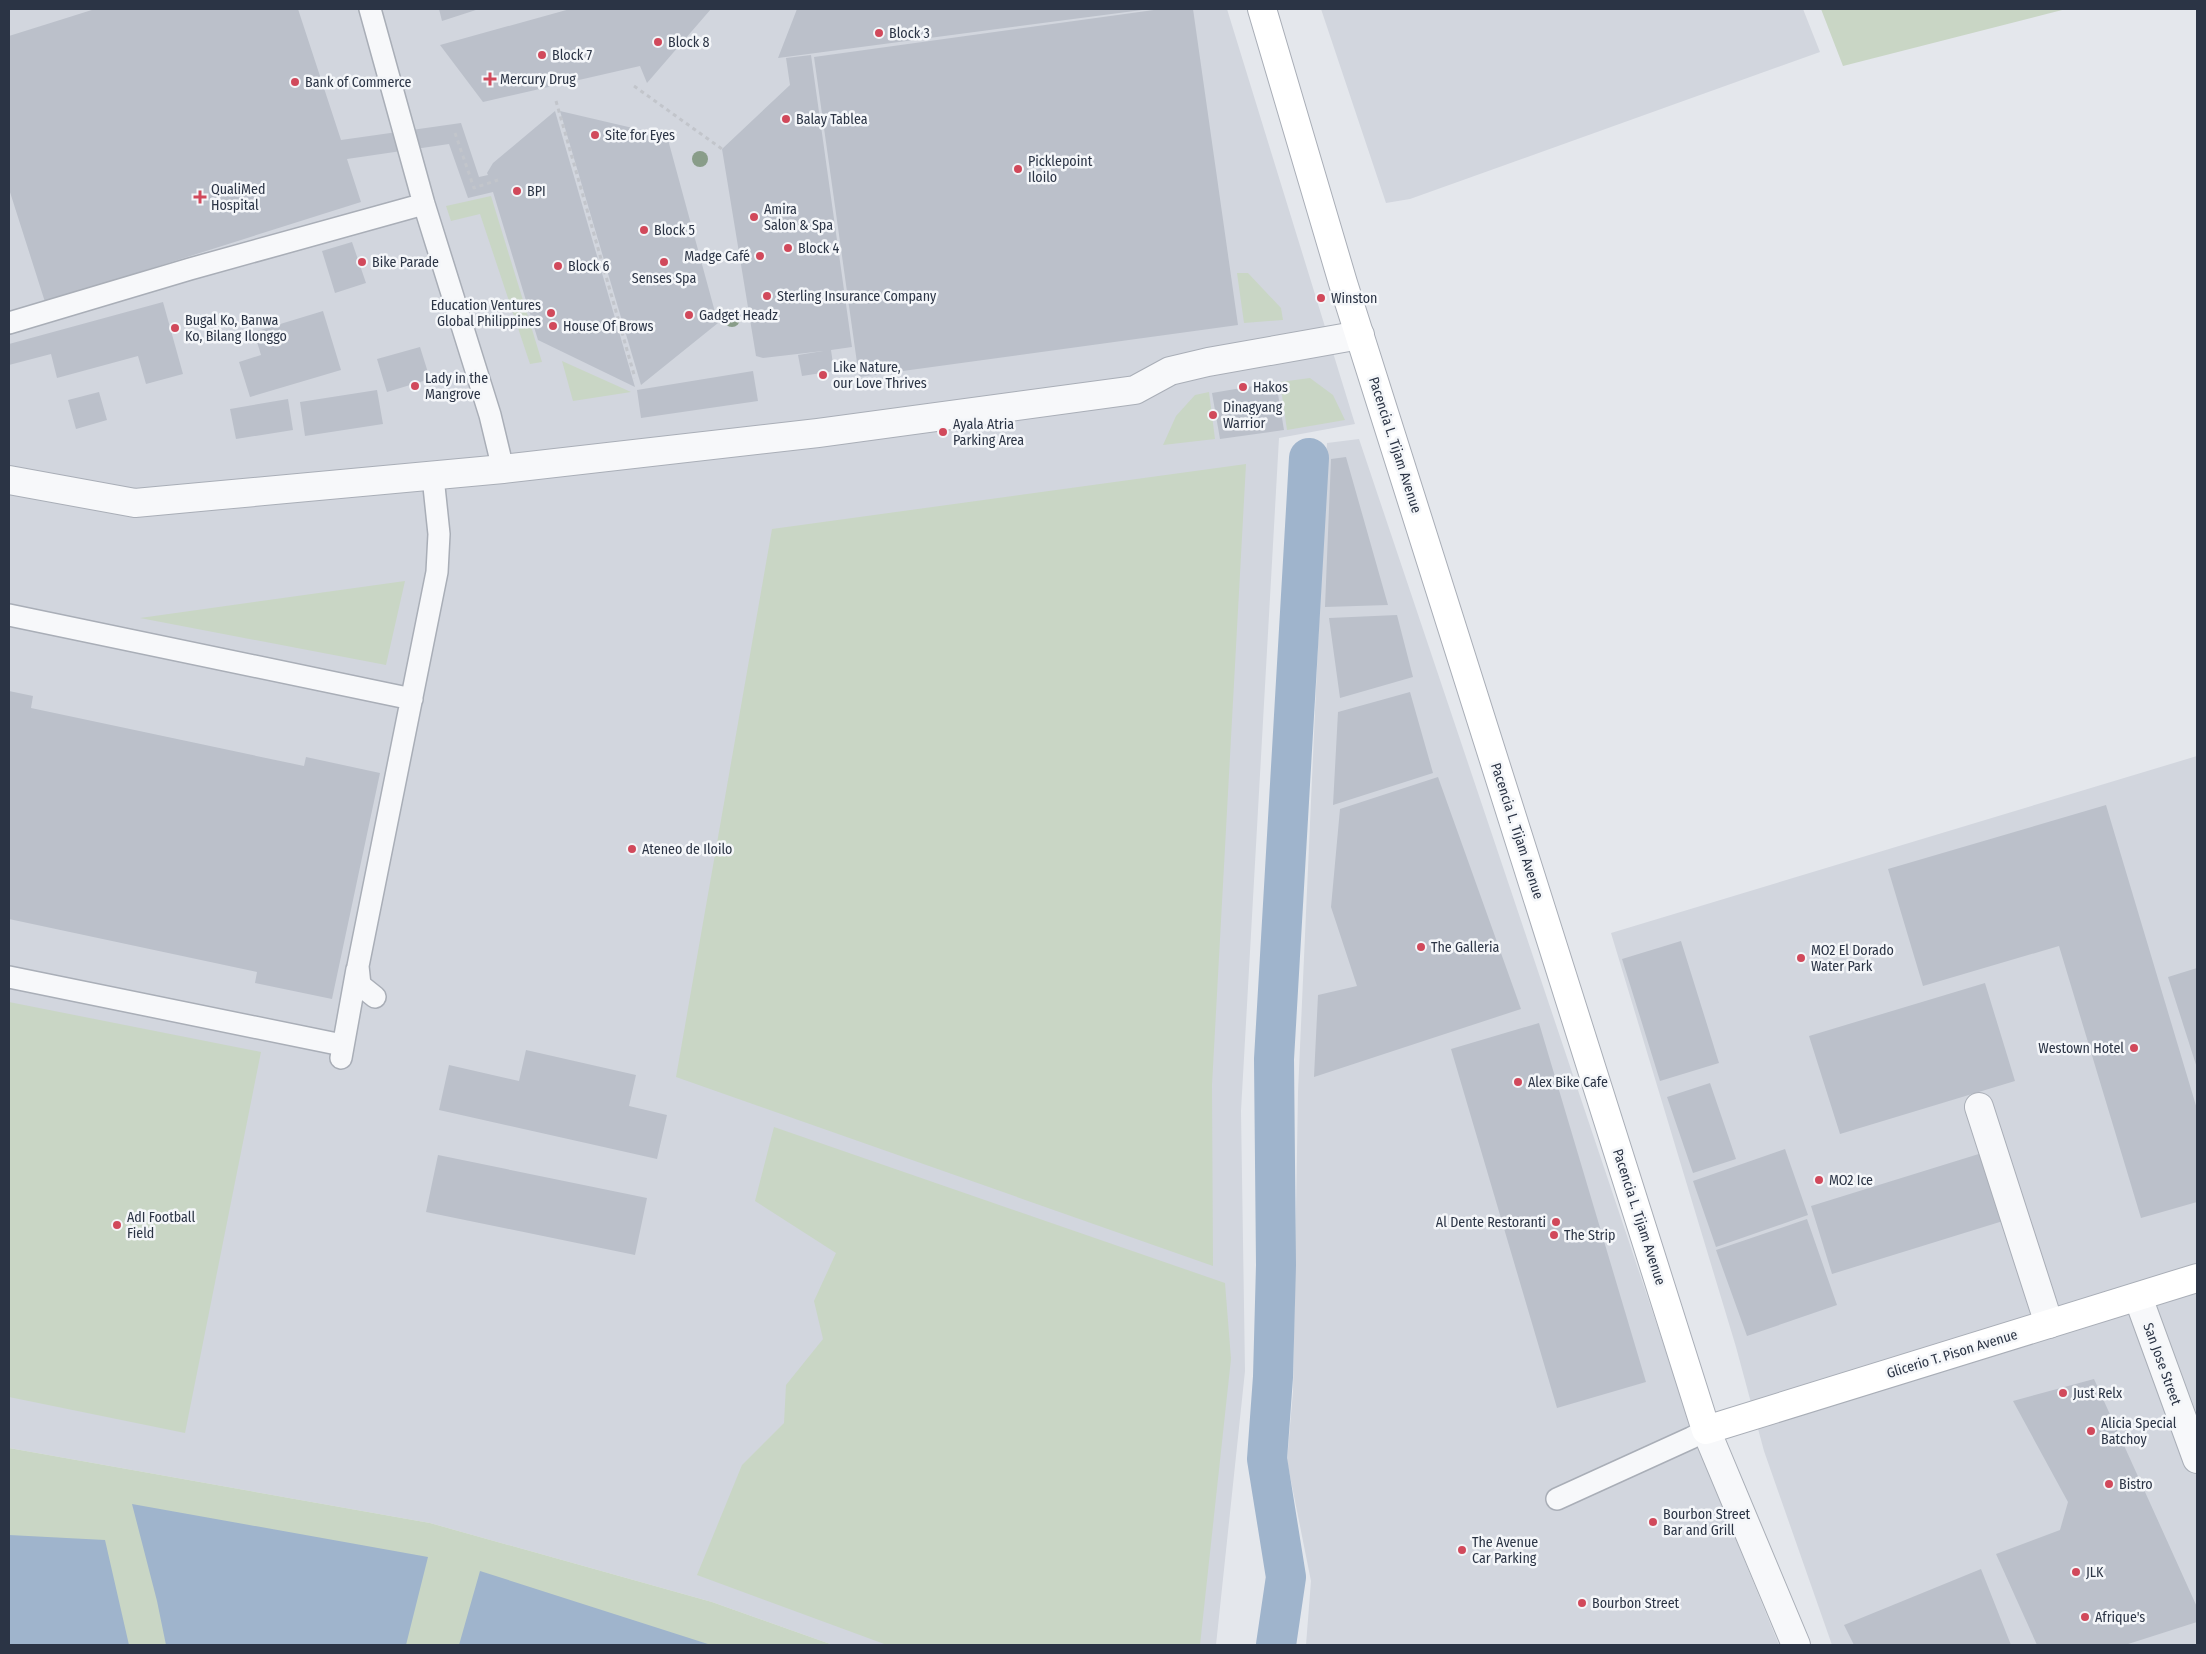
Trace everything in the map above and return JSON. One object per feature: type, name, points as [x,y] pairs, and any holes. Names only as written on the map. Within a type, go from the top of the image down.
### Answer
[{"type":"street","name":"Pacencia L. Tijam Avenue","points":[[1262,9],[1360,334],[1706,1430],[1796,1645]]},
{"type":"street","points":[[9,480],[135,504],[432,477],[818,433],[1135,390],[1170,371],[1360,334]]},
{"type":"street","points":[[1979,1107],[2049,1324]]},
{"type":"street","name":"Glicerio T. Pison Avenue","points":[[1706,1430],[2197,1278]]},
{"type":"street","name":"San Jose Street","points":[[2138,1297],[2197,1459]]},
{"type":"lane","points":[[370,9],[424,204],[490,415],[503,469]]},
{"type":"lane","points":[[9,323],[190,269],[424,204]]},
{"type":"lane","points":[[9,977],[342,1052],[439,556],[439,534],[432,477]]},
{"type":"lane","points":[[9,615],[412,699]]},
{"type":"lane","points":[[358,966],[360,985],[375,997]]},
{"type":"lane","points":[[1557,1499],[1706,1430]]},
{"type":"path","points":[[634,86],[722,149]]},
{"type":"path","points":[[556,101],[635,378]]},
{"type":"path","points":[[455,133],[474,188],[498,180]]},
{"type":"shaded area","name":"Ateneo de Iloilo","points":[[9,9],[1227,9],[1355,424],[1279,438],[1241,1111],[1245,1371],[1216,1645],[833,1645],[712,1602],[430,1523],[9,1448]]},
{"type":"shaded area","points":[[1321,9],[1803,9],[1820,52],[1410,199],[1386,203]]},
{"type":"shaded area","points":[[1359,439],[1698,1447],[1779,1645],[1306,1645],[1311,1581],[1287,1461],[1293,1391],[1298,1092],[1327,443]]},
{"type":"shaded area","points":[[2197,756],[2197,1645],[1832,1645],[1764,1451],[1736,1347],[1611,933]]},
{"type":"green space","points":[[1821,9],[2066,9],[1843,66]]},
{"type":"green space","points":[[491,196],[542,362],[530,364],[480,214],[451,221],[446,206]]},
{"type":"green space","points":[[1237,273],[1248,273],[1281,308],[1283,320],[1244,323]]},
{"type":"green space","points":[[562,361],[631,392],[573,401]]},
{"type":"green space","points":[[1310,378],[1333,395],[1345,420],[1287,430],[1280,382]]},
{"type":"green space","points":[[1209,392],[1215,439],[1163,445],[1176,416],[1195,395]]},
{"type":"green space","points":[[1246,464],[1212,1085],[1213,1266],[676,1077],[772,529]]},
{"type":"green space","points":[[405,581],[386,665],[140,618]]},
{"type":"green space","name":"AdI Football Field","points":[[9,1002],[261,1052],[185,1433],[9,1397]]},
{"type":"green space","points":[[774,1127],[1225,1283],[1231,1359],[1200,1645],[887,1645],[697,1575],[742,1465],[784,1423],[786,1385],[823,1339],[814,1301],[836,1253],[755,1201]]},
{"type":"green space","points":[[9,1448],[430,1523],[712,1602],[833,1645],[9,1645]]},
{"type":"water","points":[[132,1504],[428,1557],[406,1645],[166,1645],[157,1601]]},
{"type":"water","points":[[9,1535],[105,1540],[129,1645],[9,1645]]},
{"type":"water","points":[[480,1571],[711,1645],[459,1645]]},
{"type":"building","points":[[95,9],[298,9],[341,140],[461,123],[479,177],[488,175],[487,173],[493,163],[555,111],[635,387],[538,340],[493,192],[468,198],[449,144],[347,159],[361,202],[45,302],[9,189],[9,36]]},
{"type":"building","points":[[439,9],[479,9],[442,21]]},
{"type":"building","name":"Block 7","points":[[570,9],[711,9],[647,83],[640,66],[483,102],[440,45]]},
{"type":"building","name":"Block 3","points":[[797,9],[1142,9],[1142,10],[778,58]]},
{"type":"building","points":[[1161,9],[1193,9],[1238,325],[859,377],[814,57]]},
{"type":"building","name":"Block 4","points":[[811,55],[852,347],[831,350],[834,371],[802,376],[798,355],[823,351],[763,358],[756,356],[722,149],[790,85],[786,58]]},
{"type":"building","name":"Block 5","points":[[560,111],[667,136],[718,323],[641,385]]},
{"type":"building","points":[[352,242],[366,283],[335,293],[322,251]]},
{"type":"building","points":[[163,302],[183,374],[146,384],[138,356],[57,378],[51,354],[9,365],[9,344]]},
{"type":"building","points":[[323,311],[341,370],[250,397],[239,362],[261,355],[254,332]]},
{"type":"building","points":[[420,347],[430,379],[387,392],[377,359]]},
{"type":"building","points":[[753,371],[758,401],[641,418],[637,390]]},
{"type":"building","points":[[1276,382],[1284,430],[1220,439],[1212,393]]},
{"type":"building","points":[[377,390],[383,424],[305,436],[300,402]]},
{"type":"building","points":[[99,392],[107,420],[76,429],[68,400]]},
{"type":"building","points":[[288,399],[293,430],[236,439],[230,409]]},
{"type":"building","points":[[1346,457],[1388,605],[1325,607],[1331,459]]},
{"type":"building","points":[[1397,615],[1413,677],[1340,698],[1329,618]]},
{"type":"building","points":[[9,691],[33,696],[31,708],[304,766],[306,757],[380,773],[332,999],[255,983],[257,972],[9,919]]},
{"type":"building","points":[[1410,692],[1433,773],[1333,805],[1338,712]]},
{"type":"building","name":"The Galleria","points":[[1438,777],[1521,1009],[1314,1077],[1318,995],[1357,986],[1331,907],[1340,809]]},
{"type":"building","name":"Westown Hotel","points":[[2106,805],[2197,1109],[2197,1202],[2141,1218],[2059,946],[1923,986],[1888,869]]},
{"type":"building","points":[[1681,941],[1719,1063],[1660,1081],[1622,959]]},
{"type":"building","points":[[2197,968],[2197,1068],[2168,977]]},
{"type":"building","points":[[1985,983],[2015,1081],[1840,1134],[1809,1036]]},
{"type":"building","name":"The Strip","points":[[1539,1023],[1646,1382],[1557,1408],[1451,1049]]},
{"type":"building","points":[[526,1050],[636,1075],[629,1106],[667,1115],[657,1159],[439,1110],[449,1065],[519,1081]]},
{"type":"building","points":[[1710,1083],[1736,1159],[1693,1173],[1667,1097]]},
{"type":"building","points":[[1785,1149],[1808,1215],[1716,1247],[1693,1181]]},
{"type":"building","points":[[1982,1153],[2003,1221],[1832,1274],[1811,1206]]},
{"type":"building","points":[[438,1155],[647,1198],[635,1255],[426,1212]]},
{"type":"building","points":[[1807,1219],[1837,1305],[1747,1336],[1716,1250]]},
{"type":"building","points":[[2094,1379],[2197,1607],[2197,1622],[2125,1645],[2037,1645],[1996,1554],[2060,1530],[2068,1502],[2013,1401]]},
{"type":"building","points":[[1981,1569],[2011,1645],[1854,1645],[1844,1625]]},
{"type":"waterway","points":[[1276,1645],[1286,1577],[1267,1459],[1273,1377],[1276,1265],[1274,1059],[1309,458]]},
{"type":"place","name":"Block 3","points":[[879,33]]},
{"type":"place","name":"Block 8","points":[[658,42]]},
{"type":"place","name":"Block 7","points":[[542,55]]},
{"type":"place","name":"Mercury Drug","points":[[490,79]]},
{"type":"place","name":"Bank of Commerce","points":[[295,82]]},
{"type":"place","name":"Balay Tablea","points":[[786,119]]},
{"type":"place","name":"Site for Eyes","points":[[595,135]]},
{"type":"place","name":"Picklepoint Iloilo","points":[[1018,169]]},
{"type":"place","name":"BPI","points":[[517,191]]},
{"type":"place","name":"QualiMed Hospital","points":[[200,197]]},
{"type":"place","name":"Amira Salon & Spa","points":[[754,217]]},
{"type":"place","name":"Block 5","points":[[644,230]]},
{"type":"place","name":"Block 4","points":[[788,248]]},
{"type":"place","name":"Madge Café","points":[[760,256]]},
{"type":"place","name":"Bike Parade","points":[[362,262]]},
{"type":"place","name":"Senses Spa","points":[[664,262]]},
{"type":"place","name":"Block 6","points":[[558,266]]},
{"type":"place","name":"Sterling Insurance Company","points":[[767,296]]},
{"type":"place","name":"Winston","points":[[1321,298]]},
{"type":"place","name":"Education Ventures Global Philippines","points":[[551,313]]},
{"type":"place","name":"Gadget Headz","points":[[689,315]]},
{"type":"place","name":"House Of Brows","points":[[553,326]]},
{"type":"place","name":"Bugal Ko, Banwa Ko, Bilang Ilonggo","points":[[175,328]]},
{"type":"place","name":"Like Nature, our Love Thrives","points":[[823,375]]},
{"type":"place","name":"Lady in the Mangrove","points":[[415,386]]},
{"type":"place","name":"Hakos","points":[[1243,387]]},
{"type":"place","name":"Dinagyang Warrior","points":[[1213,415]]},
{"type":"place","name":"Ayala Atria Parking Area","points":[[943,432]]},
{"type":"place","name":"Ateneo de Iloilo","points":[[632,849]]},
{"type":"place","name":"The Galleria","points":[[1421,947]]},
{"type":"place","name":"MO2 El Dorado Water Park","points":[[1801,958]]},
{"type":"place","name":"Westown Hotel","points":[[2134,1048]]},
{"type":"place","name":"Alex Bike Cafe","points":[[1518,1082]]},
{"type":"place","name":"MO2 Ice","points":[[1819,1180]]},
{"type":"place","name":"Al Dente Restoranti","points":[[1556,1222]]},
{"type":"place","name":"AdI Football Field","points":[[117,1225]]},
{"type":"place","name":"The Strip","points":[[1554,1235]]},
{"type":"place","name":"Just Relx","points":[[2063,1393]]},
{"type":"place","name":"Alicia Special Batchoy","points":[[2091,1431]]},
{"type":"place","name":"Bistro","points":[[2109,1484]]},
{"type":"place","name":"Bourbon Street Bar and Grill","points":[[1653,1522]]},
{"type":"place","name":"The Avenue Car Parking","points":[[1462,1550]]},
{"type":"place","name":"JLK","points":[[2076,1572]]},
{"type":"place","name":"Bourbon Street","points":[[1582,1603]]},
{"type":"place","name":"Afrique's","points":[[2085,1617]]}]
